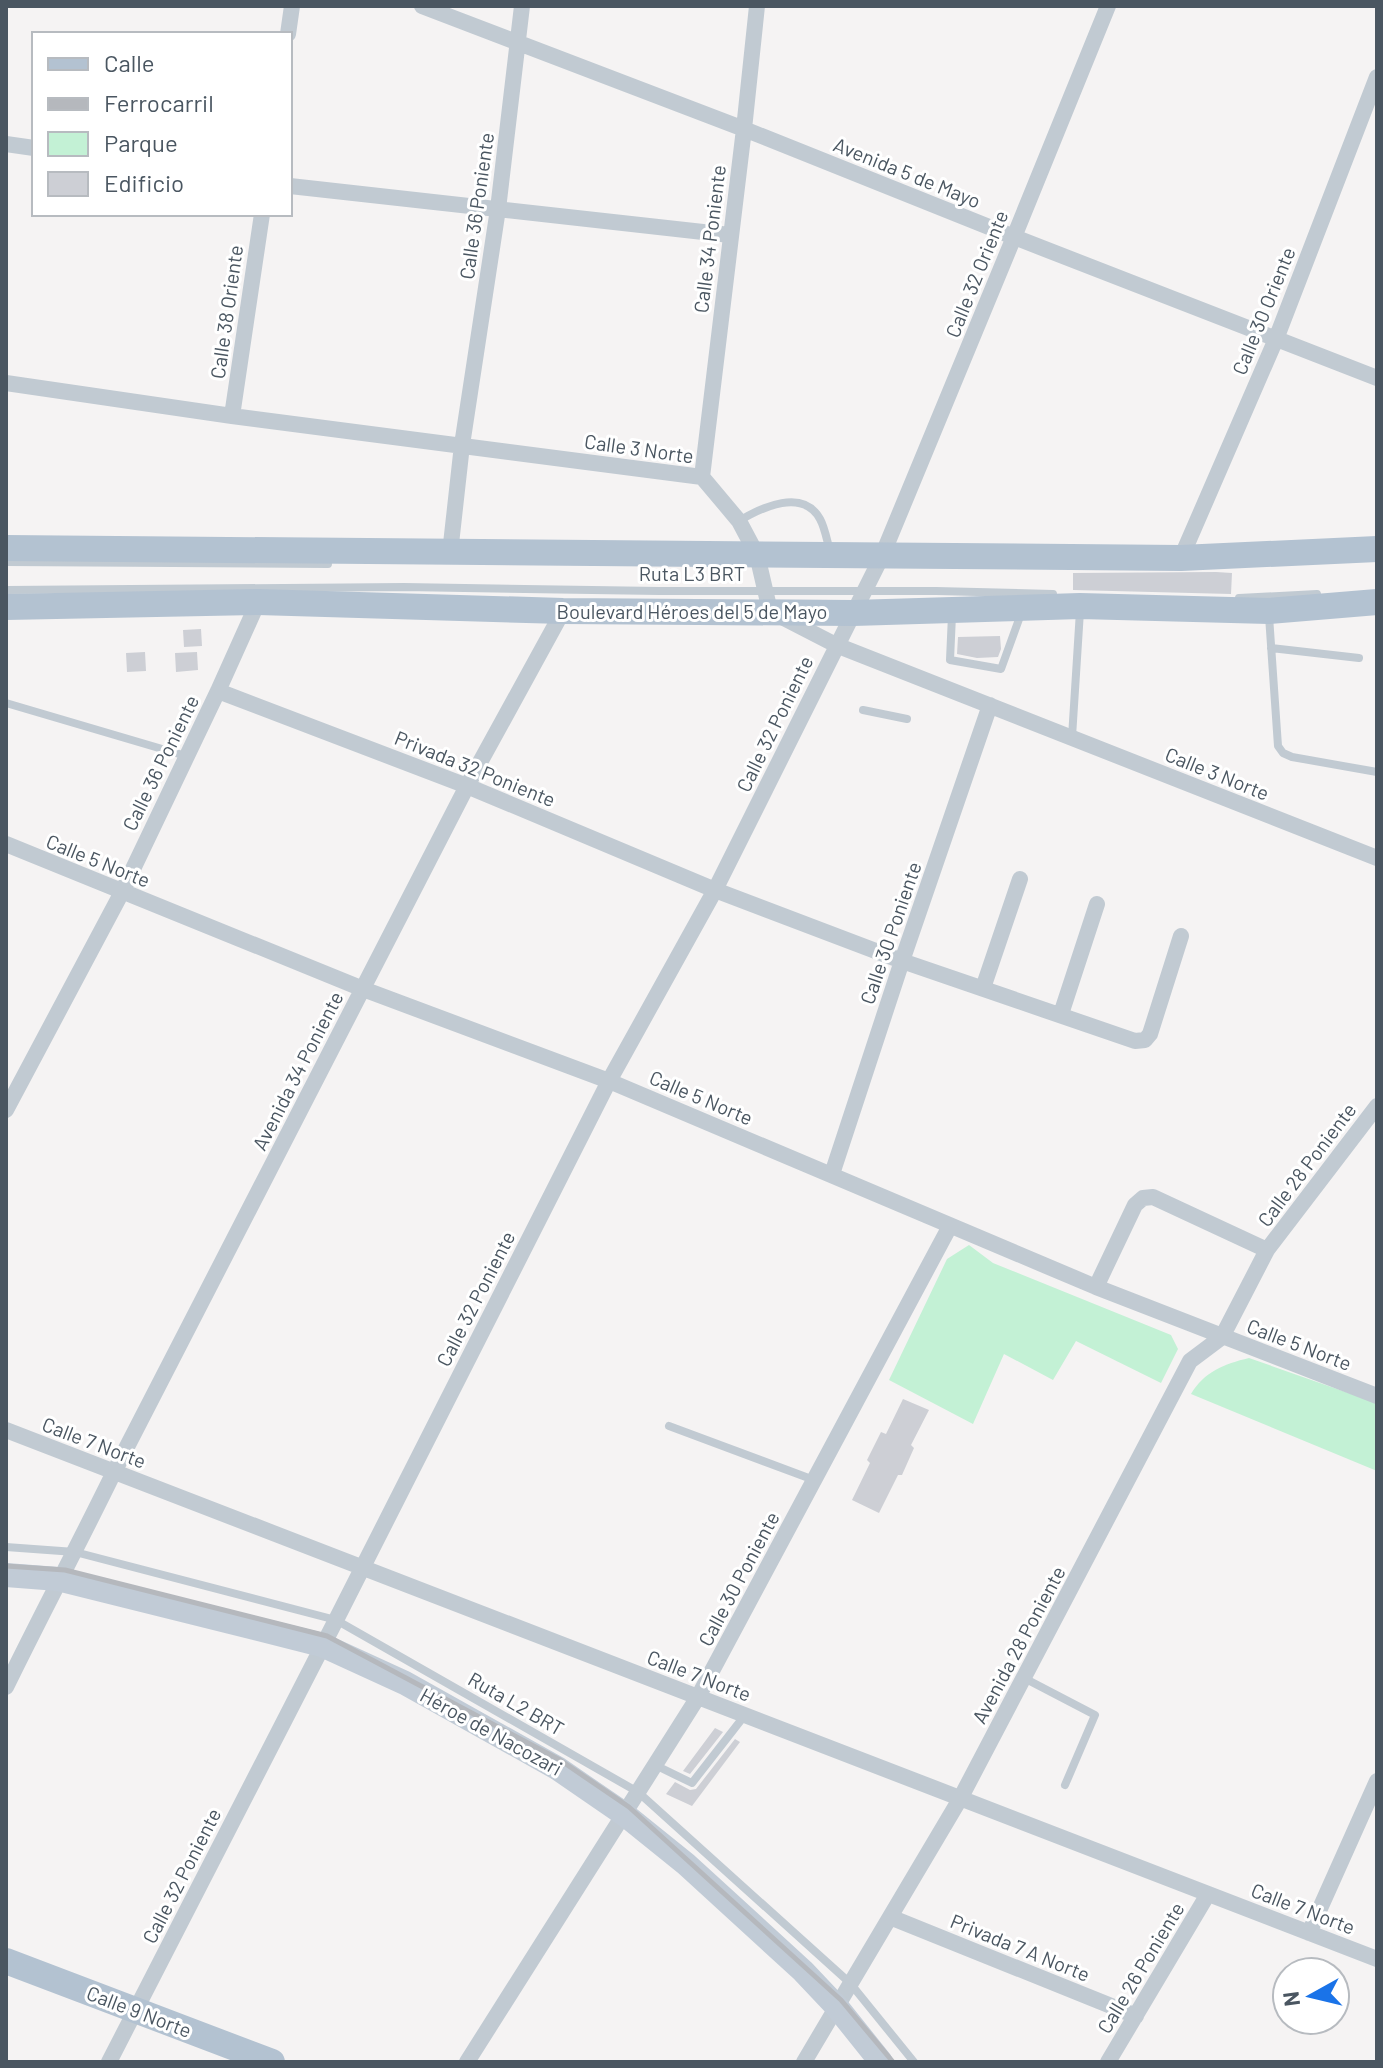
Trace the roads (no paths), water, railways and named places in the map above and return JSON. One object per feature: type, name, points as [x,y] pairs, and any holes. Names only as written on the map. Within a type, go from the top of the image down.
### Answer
[{"type":"main road","points":[[6,548],[758,557],[831,555],[880,559],[1189,563],[1377,549]]},
{"type":"main road","name":"Boulevard Héroes del 5 de Mayo","points":[[6,607],[258,602],[563,611],[767,600],[857,602],[952,610],[1024,608],[1073,600],[1269,611],[1377,602]]},
{"type":"main road","name":"Calle 9 Norte","points":[[6,1961],[272,2062]]},
{"type":"street","points":[[288,32],[292,6]]},
{"type":"street","name":"Avenida 5 de Mayo","points":[[422,6],[1377,378]]},
{"type":"street","name":"Calle 36 Poniente","points":[[450,553],[462,445],[498,209],[522,6]]},
{"type":"street","name":"Calle 34 Poniente","points":[[702,477],[757,6]]},
{"type":"street","name":"Calle 32 Oriente","points":[[880,559],[1108,6]]},
{"type":"street","name":"Calle 30 Oriente","points":[[1189,563],[1377,77]]},
{"type":"street","points":[[6,144],[32,148]]},
{"type":"street","points":[[292,186],[730,235]]},
{"type":"street","name":"Calle 38 Oriente","points":[[232,416],[262,216]]},
{"type":"street","name":"Calle 3 Norte","points":[[6,383],[232,416],[702,477],[739,521],[758,557],[767,600],[836,645],[1377,858]]},
{"type":"street","name":"Calle 32 Poniente","points":[[109,2062],[609,1081],[715,890],[880,559]]},
{"type":"street","name":"Calle 36 Poniente","points":[[6,1110],[122,892],[258,602]]},
{"type":"street","name":"Avenida 34 Poniente","points":[[75,1552],[467,786],[563,611]]},
{"type":"street","name":"Privada 32 Poniente","points":[[218,691],[467,786],[715,890],[902,961],[1135,1041],[1145,1040],[1150,1034],[1181,936]]},
{"type":"street","name":"Calle 30 Poniente","points":[[832,1174],[990,705]]},
{"type":"street","name":"Calle 5 Norte","points":[[6,844],[363,989],[609,1081],[1096,1287],[1377,1396]]},
{"type":"street","points":[[983,988],[1020,879]]},
{"type":"street","points":[[1061,1014],[1097,904]]},
{"type":"street","name":"Calle 28 Poniente","points":[[1096,1287],[1135,1205],[1143,1198],[1153,1197],[1267,1250],[1377,1106]]},
{"type":"street","name":"Calle 30 Poniente","points":[[467,2062],[698,1697],[950,1226]]},
{"type":"street","name":"Avenida 28 Poniente","points":[[804,2062],[960,1799],[1190,1361],[1222,1337],[1267,1250]]},
{"type":"street","name":"Calle 7 Norte","points":[[6,1430],[1377,1959]]},
{"type":"street","points":[[6,1687],[58,1579],[75,1552]]},
{"type":"street","name":"Héroe de Nacozari","points":[[6,1575],[58,1579],[322,1645],[405,1683],[557,1768],[624,1814],[698,1875],[803,1971],[881,2062]]},
{"type":"street","points":[[1309,1933],[1377,1781]]},
{"type":"street","name":"Calle 26 Poniente","points":[[1108,2062],[1208,1894]]},
{"type":"street","name":"Privada 7 A Norte","points":[[890,1917],[1136,2016]]},
{"type":"lane","points":[[739,521],[774,504],[807,505],[820,519],[831,555]]},
{"type":"lane","name":"Ruta L3 BRT","points":[[481,562],[758,557],[880,559]]},
{"type":"lane","points":[[6,562],[341,563]]},
{"type":"lane","name":"Ruta L3 BRT","points":[[6,590],[404,587],[659,591],[767,600]]},
{"type":"lane","points":[[857,602],[936,591],[1073,600],[1072,738]]},
{"type":"lane","points":[[1228,597],[1321,594]]},
{"type":"lane","points":[[952,610],[950,660],[1001,669],[1024,608]]},
{"type":"lane","points":[[1269,611],[1278,746],[1283,753],[1292,757],[1377,772]]},
{"type":"lane","points":[[1271,648],[1359,658]]},
{"type":"lane","points":[[6,703],[186,756]]},
{"type":"lane","points":[[863,710],[907,719]]},
{"type":"lane","points":[[669,1426],[814,1481]]},
{"type":"lane","name":"Ruta L2 BRT","points":[[6,1547],[75,1552],[336,1620],[638,1792],[850,1983],[914,2062]]},
{"type":"lane","points":[[1024,1678],[1095,1715],[1065,1785]]},
{"type":"lane","points":[[655,1765],[692,1783],[745,1715]]},
{"type":"railway","points":[[6,1566],[65,1570],[327,1636],[560,1760],[629,1807],[841,2000],[893,2062]]}]
